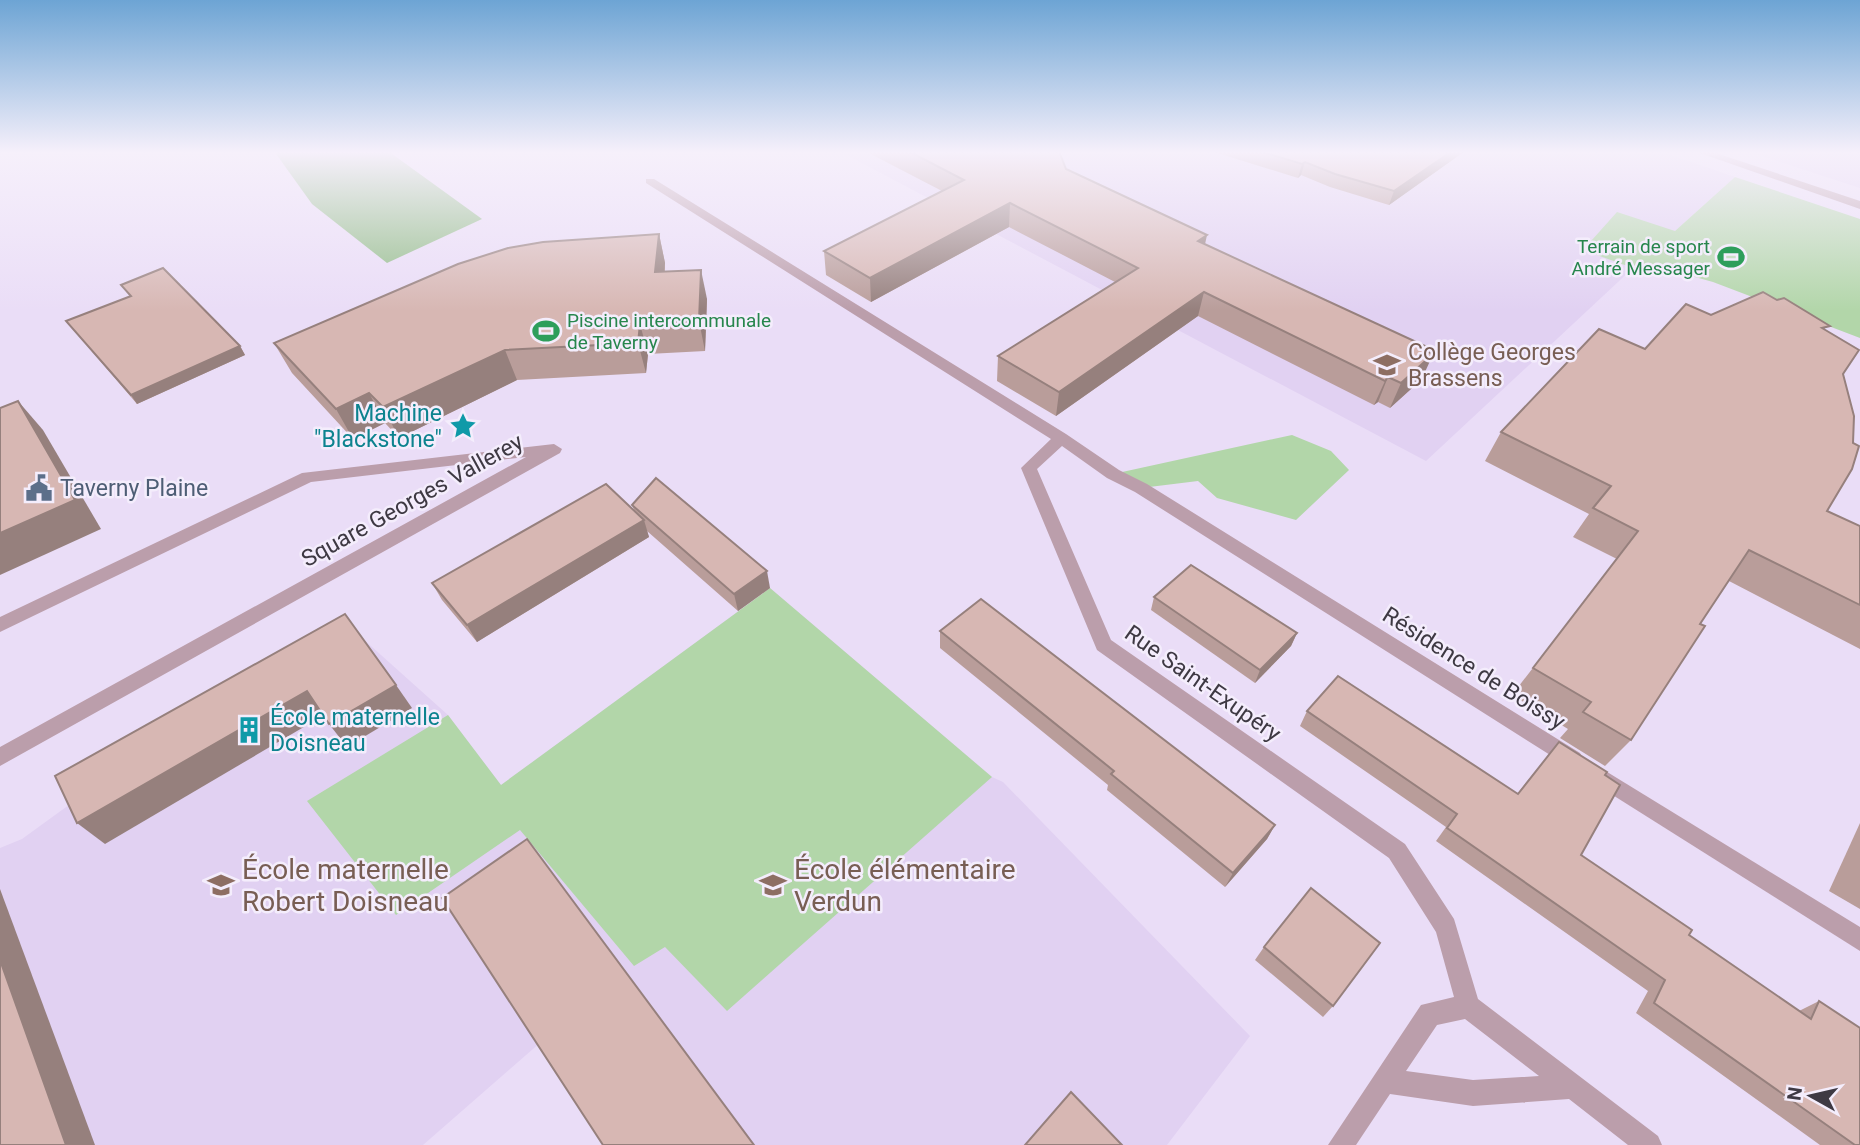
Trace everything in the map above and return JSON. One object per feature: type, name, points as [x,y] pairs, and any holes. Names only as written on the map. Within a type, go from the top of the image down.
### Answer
[{"type":"street","points":[[687,204],[1061,438]]},
{"type":"street","name":"Résidence de Boissy","points":[[1061,438],[1113,474],[1141,488],[1860,940]]},
{"type":"street","name":"Rue Saint-Exupéry","points":[[1061,438],[1029,468],[1104,645],[1397,851],[1446,927],[1468,1006]]},
{"type":"street","name":"Square Georges Vallerey","points":[[0,625],[308,477],[554,449],[0,757]]},
{"type":"street","points":[[1341,1145],[1430,1014],[1468,1006],[1649,1145]]},
{"type":"street","points":[[1385,1081],[1473,1093],[1575,1086]]},
{"type":"shaded area","name":"Collège Georges Brassens","points":[[940,204],[1705,204],[1675,231],[1584,250],[1633,268],[1426,461]]},
{"type":"shaded area","points":[[770,588],[992,777],[1003,782],[1250,1036],[1167,1145],[608,1145],[541,1042],[423,1145],[0,1145],[0,848],[22,839],[73,802],[362,638],[448,715],[501,785]]},
{"type":"green space","points":[[313,204],[462,204],[482,219],[387,263]]},
{"type":"green space","name":"Terrain de sport André Messager","points":[[1705,204],[1817,204],[1860,219],[1860,338],[1713,282],[1648,264],[1633,268],[1583,250],[1617,212],[1675,231]]},
{"type":"green space","points":[[1292,435],[1331,451],[1349,470],[1296,520],[1217,498],[1198,481],[1141,488],[1113,474]]},
{"type":"green space","points":[[770,588],[992,777],[727,1011],[665,947],[634,966],[520,830],[396,915],[307,801],[448,715],[501,785]]},
{"type":"building","points":[[916,204],[1007,204],[870,278],[824,251]]},
{"type":"building","points":[[1013,204],[1142,204],[1207,235],[1198,241],[1425,346],[1421,349],[1433,354],[1401,383],[1388,377],[1385,381],[1204,292],[1059,392],[998,356],[1138,268]]},
{"type":"building","name":"Piscine intercommunale de Taverny","points":[[659,234],[655,272],[701,270],[699,321],[640,324],[638,343],[505,350],[383,407],[369,393],[336,409],[274,343],[458,264],[508,248],[543,242]]},
{"type":"building","points":[[163,268],[240,346],[131,395],[66,321],[131,296],[121,285]]},
{"type":"building","points":[[1763,292],[1777,300],[1784,298],[1830,326],[1822,328],[1859,350],[1843,374],[1854,416],[1853,443],[1859,446],[1852,469],[1827,511],[1860,526],[1860,605],[1749,550],[1700,624],[1705,626],[1631,740],[1583,712],[1591,702],[1533,668],[1638,531],[1593,508],[1611,486],[1501,432],[1599,329],[1645,349],[1686,304],[1711,315]]},
{"type":"building","points":[[18,401],[75,500],[0,533],[0,408]]},
{"type":"building","points":[[656,478],[767,571],[734,594],[632,505]]},
{"type":"building","points":[[606,484],[644,520],[467,625],[432,583]]},
{"type":"building","points":[[1191,565],[1297,633],[1260,670],[1154,597]]},
{"type":"building","points":[[981,599],[1275,825],[1233,873],[1111,774],[1114,771],[940,631]]},
{"type":"building","points":[[345,614],[396,685],[329,724],[307,691],[77,823],[55,776]]},
{"type":"building","points":[[1338,676],[1518,794],[1559,742],[1607,772],[1605,775],[1620,785],[1581,855],[1692,930],[1689,935],[1811,1019],[1819,1001],[1860,1028],[1860,1145],[1855,1145],[1654,1003],[1665,980],[1447,828],[1457,814],[1307,711]]},
{"type":"building","points":[[527,839],[754,1145],[603,1145],[442,898]]},
{"type":"building","points":[[1311,888],[1380,943],[1333,1006],[1264,947]]},
{"type":"building","points":[[0,960],[66,1145],[0,1145]]},
{"type":"building","points":[[1071,1092],[1122,1145],[1025,1145]]},
{"type":"place","name":"Terrain de sport André Messager","points":[[1731,257]]},
{"type":"place","name":"Piscine intercommunale de Taverny","points":[[546,331]]},
{"type":"place","name":"Collège Georges Brassens","points":[[1387,365]]},
{"type":"place","name":"Machine \"Blackstone\"","points":[[463,426]]},
{"type":"place","name":"Taverny Plaine","points":[[39,488]]},
{"type":"place","name":"École maternelle Doisneau","points":[[249,730]]},
{"type":"place","name":"École maternelle Robert Doisneau","points":[[221,885]]},
{"type":"place","name":"École élémentaire Verdun","points":[[773,885]]}]
